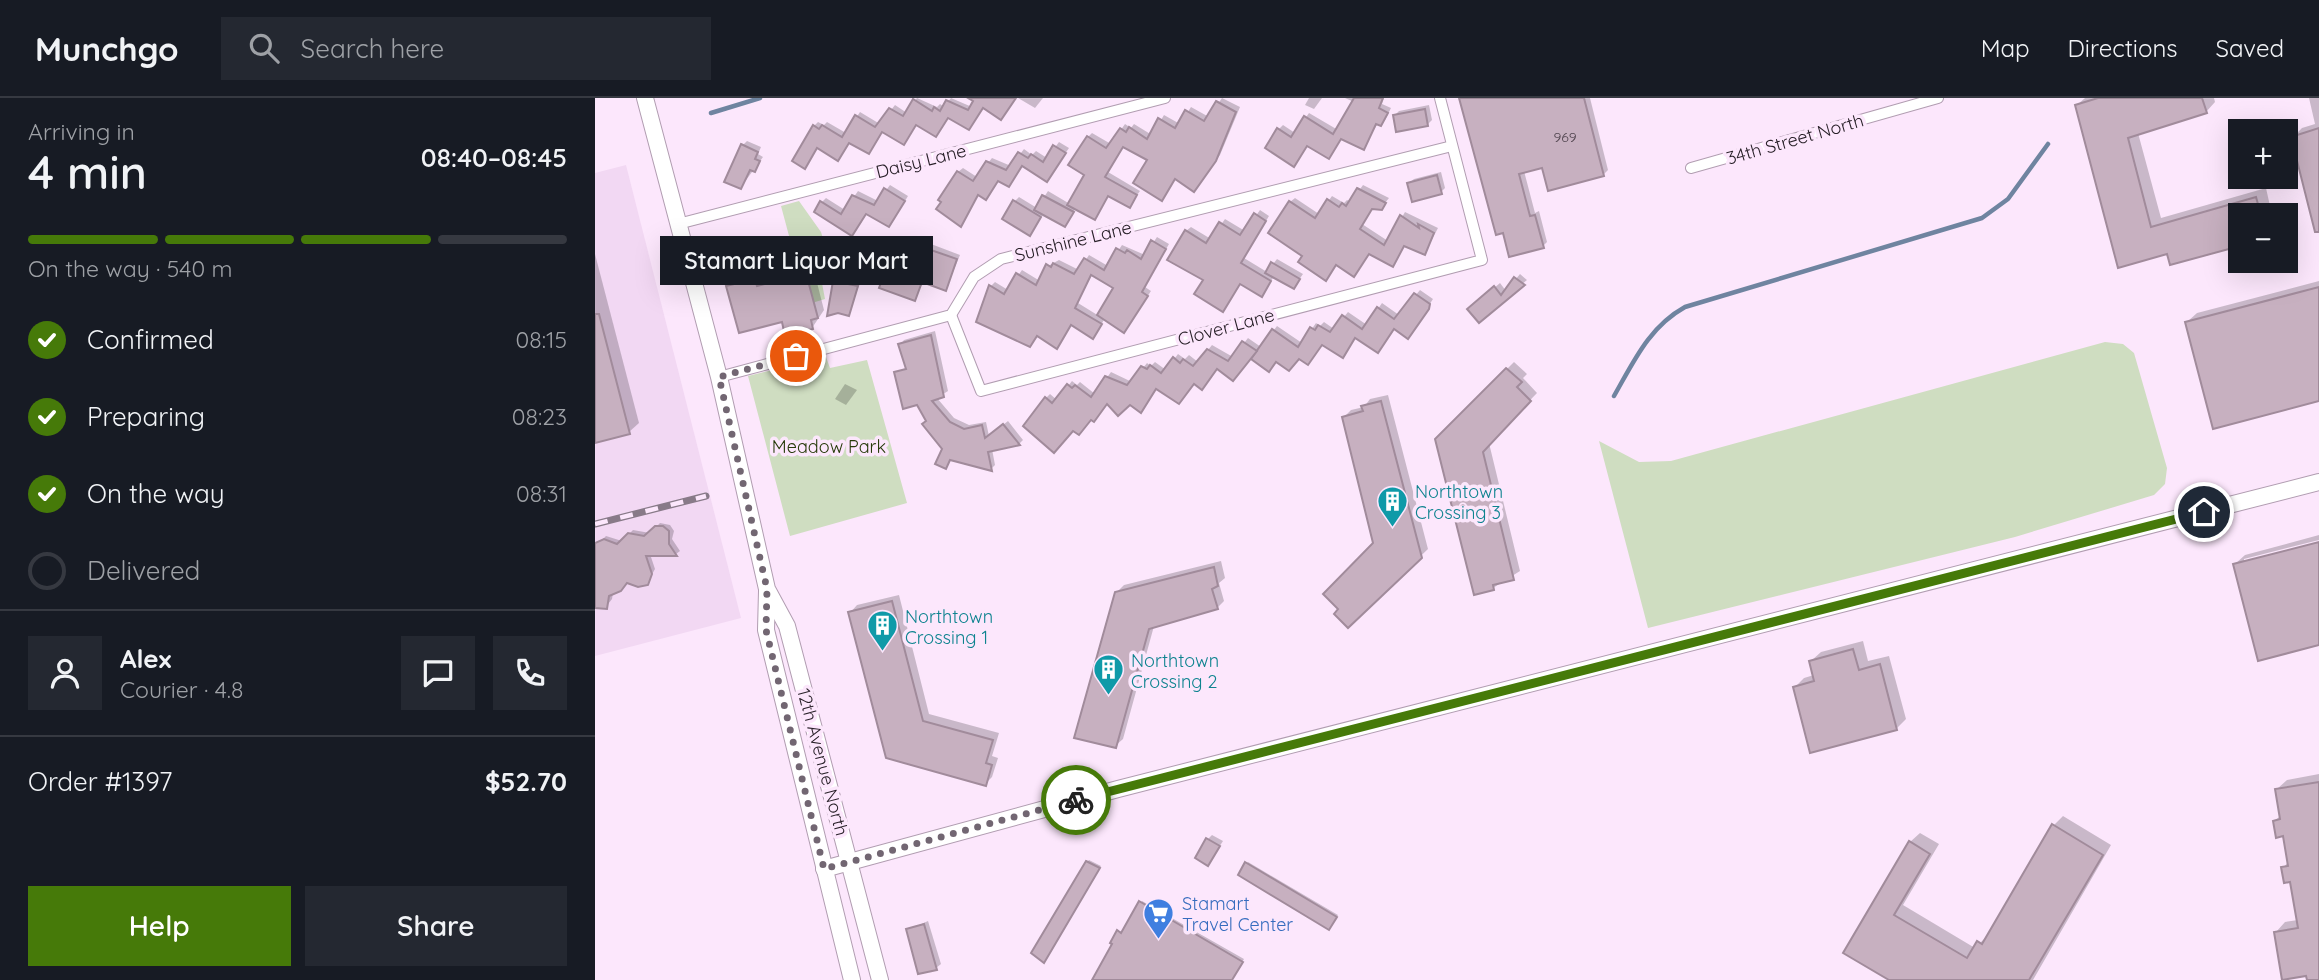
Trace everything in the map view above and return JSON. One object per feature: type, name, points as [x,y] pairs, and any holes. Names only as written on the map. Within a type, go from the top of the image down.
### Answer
[{"type":"street","name":"12th Avenue North","points":[[645,98],[719,377],[767,589],[766,630],[852,980]]},
{"type":"street","name":"Daisy Lane","points":[[678,224],[1165,98]]},
{"type":"street","points":[[1440,98],[1453,146]]},
{"type":"street","name":"34th Street North","points":[[1691,168],[1938,98]]},
{"type":"street","name":"Clover Lane","points":[[951,315],[981,391],[1482,260],[1453,146]]},
{"type":"street","name":"Sunshine Lane","points":[[951,315],[974,276],[1001,260],[1453,146]]},
{"type":"street","points":[[719,377],[951,315]]},
{"type":"street","points":[[824,869],[1118,789],[2319,482]]},
{"type":"street","name":"12th Avenue North","points":[[767,589],[787,626],[880,980]]},
{"type":"shaded area","points":[[626,165],[741,618],[595,656],[595,173]]},
{"type":"green space","points":[[799,201],[821,232],[834,274],[821,278],[825,299],[812,303],[806,272],[799,273],[781,206]]},
{"type":"green space","points":[[2105,342],[2123,344],[2134,353],[2167,468],[2165,484],[2154,495],[2015,537],[1648,628],[1599,441],[1639,462],[1671,461]]},
{"type":"green space","name":"Meadow Park","points":[[826,357],[830,368],[867,360],[907,503],[790,536],[748,376]]},
{"type":"building","points":[[968,98],[1016,98],[1001,120],[983,108],[969,130],[948,118],[936,137],[916,125],[904,145],[882,132],[869,154],[849,143],[838,161],[817,148],[805,169],[792,161],[813,125],[819,129],[822,125],[842,137],[855,115],[875,127],[889,108],[903,116],[913,99],[932,111],[934,107],[940,111],[946,100],[968,110],[973,101]]},
{"type":"building","points":[[1354,98],[1383,98],[1379,108],[1388,113],[1381,126],[1376,124],[1364,150],[1341,139],[1329,159],[1307,146],[1294,167],[1265,148],[1277,128],[1291,137],[1304,116],[1333,134]]},
{"type":"building","points":[[1459,98],[1584,98],[1604,176],[1548,191],[1542,168],[1519,174],[1530,216],[1535,215],[1544,248],[1509,257],[1503,233],[1496,235]]},
{"type":"building","points":[[2098,98],[2202,98],[2207,113],[2128,138],[2151,227],[2228,205],[2228,249],[2170,265],[2167,254],[2118,268],[2075,105]]},
{"type":"building","points":[[1216,101],[1236,112],[1216,161],[1194,192],[1175,179],[1162,201],[1133,183],[1147,160],[1123,147],[1105,177],[1137,195],[1130,208],[1108,196],[1095,220],[1067,205],[1084,175],[1068,165],[1087,136],[1106,148],[1120,128],[1126,132],[1129,127],[1147,139],[1158,118],[1175,128],[1185,110],[1204,121]]},
{"type":"building","points":[[1425,109],[1428,126],[1396,132],[1393,115]]},
{"type":"building","points":[[2319,128],[2319,232],[2315,232],[2298,165],[2298,135]]},
{"type":"building","points":[[741,144],[758,152],[755,159],[760,161],[755,172],[750,170],[741,189],[724,182]]},
{"type":"building","points":[[1053,145],[1066,153],[1047,182],[1022,166],[1009,187],[998,181],[986,200],[978,195],[961,227],[936,209],[941,202],[938,200],[957,171],[973,181],[986,161],[1006,170],[1018,152],[1028,158],[1031,154],[1043,162]]},
{"type":"building","points":[[1437,175],[1442,194],[1412,202],[1407,183]]},
{"type":"building","points":[[884,188],[905,201],[889,227],[866,214],[852,236],[814,212],[820,201],[841,214],[852,195],[874,205]]},
{"type":"building","points":[[1357,188],[1386,203],[1382,210],[1372,209],[1360,229],[1384,245],[1400,215],[1419,228],[1418,224],[1434,233],[1425,255],[1404,246],[1393,267],[1369,254],[1354,277],[1336,265],[1326,281],[1298,262],[1302,256],[1268,233],[1289,201],[1315,218],[1327,199],[1339,207],[1342,203],[1346,206]]},
{"type":"building","points":[[1042,195],[1074,212],[1065,227],[1034,210]]},
{"type":"building","points":[[2256,197],[2258,203],[2235,203]]},
{"type":"building","points":[[1013,200],[1041,217],[1030,236],[1002,219]]},
{"type":"building","points":[[1254,213],[1266,221],[1241,263],[1271,281],[1262,297],[1240,284],[1223,312],[1194,294],[1203,280],[1167,260],[1185,230],[1206,243],[1219,222],[1240,235]]},
{"type":"building","points":[[1151,240],[1166,249],[1142,292],[1148,296],[1124,333],[1097,315],[1113,288],[1091,275],[1075,308],[1102,324],[1093,339],[1071,325],[1057,349],[1037,336],[1030,347],[976,322],[989,285],[1004,294],[1016,273],[1036,285],[1046,264],[1051,267],[1053,263],[1074,274],[1084,258],[1104,270],[1116,248],[1125,253],[1127,250],[1141,259]]},
{"type":"building","points":[[925,248],[957,259],[946,291],[922,282],[915,301],[879,288],[890,259],[917,269]]},
{"type":"building","points":[[1271,262],[1300,279],[1294,289],[1265,273]]},
{"type":"building","points":[[806,273],[818,318],[811,320],[813,329],[785,336],[782,322],[739,333],[726,286],[755,279],[757,286]]},
{"type":"building","points":[[1514,277],[1525,285],[1479,323],[1467,309],[1494,286],[1501,295]]},
{"type":"building","points":[[833,281],[858,286],[849,316],[838,313],[827,316]]},
{"type":"building","points":[[2319,287],[2319,401],[2213,429],[2185,322]]},
{"type":"building","points":[[1414,293],[1430,304],[1429,309],[1408,339],[1394,329],[1378,353],[1355,338],[1343,358],[1322,345],[1308,365],[1299,359],[1289,371],[1276,362],[1269,372],[1251,359],[1272,329],[1298,347],[1310,327],[1315,330],[1318,325],[1330,332],[1342,315],[1362,329],[1377,307],[1394,319]]},
{"type":"building","points":[[595,314],[599,314],[630,434],[595,443]]},
{"type":"building","points":[[931,335],[944,397],[932,401],[950,422],[964,429],[982,425],[985,438],[1003,424],[1020,445],[988,452],[992,471],[950,460],[946,469],[935,464],[942,449],[922,424],[926,421],[917,405],[903,409],[894,372],[906,369],[898,344]]},
{"type":"building","points":[[1242,341],[1257,351],[1233,381],[1217,369],[1202,390],[1194,384],[1179,404],[1156,389],[1141,413],[1130,405],[1118,416],[1107,404],[1094,422],[1091,420],[1079,435],[1073,431],[1054,453],[1023,426],[1045,397],[1052,403],[1067,384],[1072,388],[1075,385],[1091,397],[1105,376],[1127,385],[1141,366],[1147,369],[1150,365],[1161,373],[1173,357],[1180,363],[1183,359],[1193,366],[1207,349],[1228,361]]},
{"type":"building","points":[[1506,368],[1522,382],[1517,387],[1531,401],[1483,452],[1514,580],[1493,585],[1494,590],[1474,595],[1435,439]]},
{"type":"building","name":"Northtown Crossing 3","points":[[1381,401],[1422,558],[1348,628],[1334,614],[1338,609],[1323,594],[1373,543],[1342,417],[1363,411],[1361,406]]},
{"type":"building","points":[[655,526],[663,526],[669,531],[669,544],[677,556],[646,556],[652,574],[648,585],[638,587],[627,583],[621,591],[609,596],[607,609],[595,608],[595,543],[604,539],[617,544],[628,533],[644,536]]},
{"type":"building","points":[[2319,542],[2319,645],[2258,661],[2233,564]]},
{"type":"building","name":"Northtown Crossing 2","points":[[1214,567],[1218,586],[1212,589],[1218,609],[1149,629],[1116,748],[1074,738],[1115,592]]},
{"type":"building","name":"Northtown Crossing 1","points":[[892,601],[923,721],[993,740],[986,763],[992,765],[986,786],[886,758],[848,612]]},
{"type":"building","points":[[1853,649],[1859,670],[1880,664],[1897,730],[1810,753],[1793,687],[1814,681],[1809,661]]},
{"type":"building","points":[[2319,782],[2319,980],[2307,980],[2306,976],[2282,980],[2274,932],[2298,928],[2290,882],[2284,883],[2281,867],[2288,866],[2283,836],[2276,838],[2273,821],[2280,819],[2275,789]]},
{"type":"building","points":[[2052,824],[2103,855],[2029,980],[1889,980],[1843,953],[1909,841],[1930,854],[1894,915],[1967,958],[1977,941],[1982,944]]},
{"type":"building","points":[[1206,838],[1220,846],[1208,866],[1195,858]]},
{"type":"building","points":[[1086,861],[1100,868],[1044,963],[1031,953]]},
{"type":"building","points":[[1245,862],[1337,917],[1329,930],[1238,875]]},
{"type":"building","name":"Stamart Travel Center","points":[[1139,901],[1243,962],[1232,980],[1092,980],[1117,930],[1121,933]]},
{"type":"building","points":[[924,924],[937,970],[918,974],[906,929]]},
{"type":"waterway","points":[[711,113],[760,98]]},
{"type":"waterway","points":[[1614,396],[1652,335],[1672,315],[1685,307],[1982,218],[2008,199],[2048,144]]},
{"type":"railway","points":[[595,524],[706,496]]},
{"type":"way so far","points":[[796,356],[719,377],[767,589],[766,630],[824,869],[1076,800]]},
{"type":"place","name":"Stamart Liquor Mart","points":[[796,356]]},
{"type":"place","name":"Northtown Crossing 3","points":[[1392,528]]},
{"type":"place","name":"Northtown Crossing 1","points":[[882,653]]},
{"type":"place","name":"Northtown Crossing 2","points":[[1108,697]]},
{"type":"place","name":"Stamart Travel Center","points":[[1159,940]]},
{"type":"route","points":[[1076,800],[2204,512]]}]
